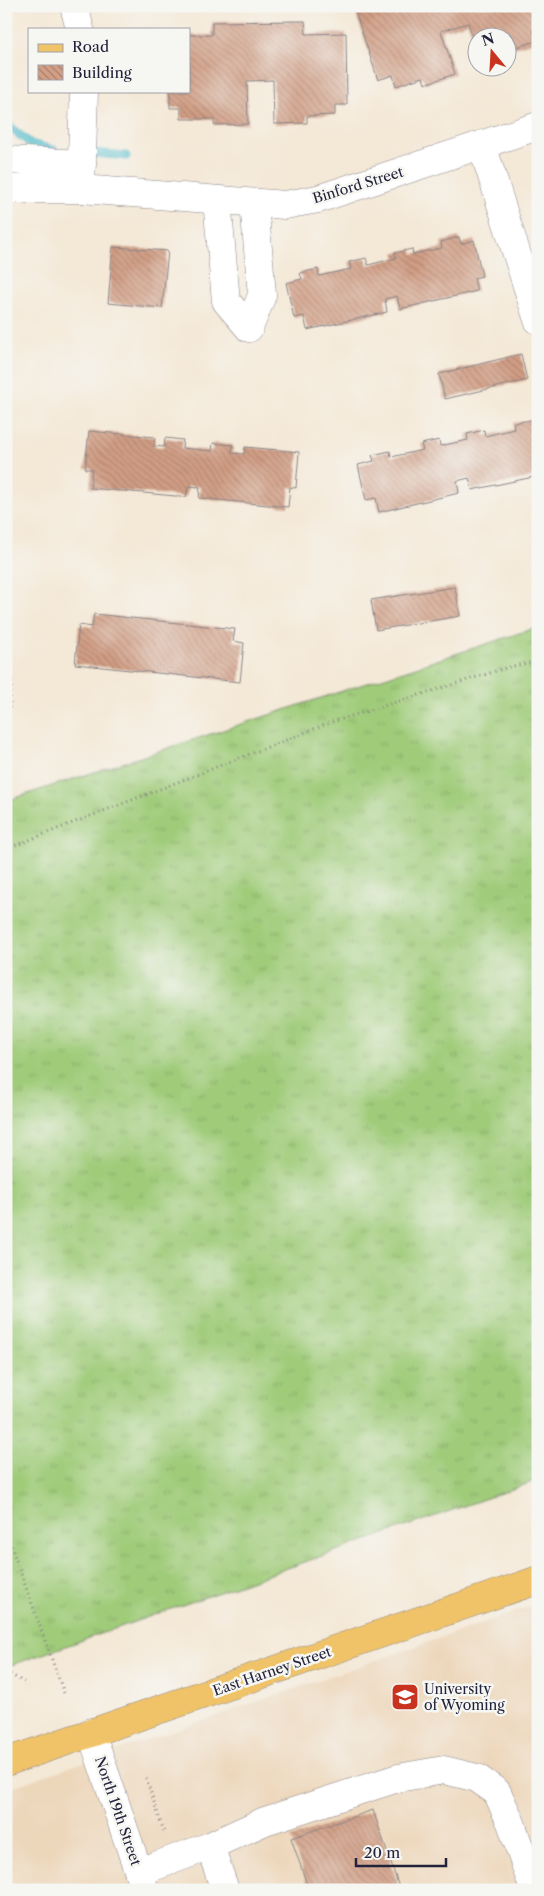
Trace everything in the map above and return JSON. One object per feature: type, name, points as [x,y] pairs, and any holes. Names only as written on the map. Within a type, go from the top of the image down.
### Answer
[{"type":"main road","name":"East Harney Street","points":[[6,1762],[538,1580]]},
{"type":"street","points":[[74,6],[80,28]]},
{"type":"street","points":[[82,176],[84,92]]},
{"type":"street","name":"Binford Street","points":[[82,176],[217,200],[285,205],[318,199],[538,126]]},
{"type":"street","points":[[482,144],[538,320]]},
{"type":"street","points":[[6,160],[82,176]]},
{"type":"street","points":[[6,189],[82,176]]},
{"type":"street","points":[[217,200],[226,301],[249,328],[262,295],[254,203]]},
{"type":"street","name":"North 19th Street","points":[[91,1732],[142,1881]]},
{"type":"street","points":[[142,1881],[210,1846],[265,1821],[398,1778],[444,1770],[477,1778],[497,1792],[511,1823],[534,1890]]},
{"type":"street","points":[[210,1846],[225,1890]]},
{"type":"path","points":[[6,849],[332,722],[509,667],[538,661]]},
{"type":"path","points":[[6,663],[12,680],[6,745]]},
{"type":"path","points":[[6,1532],[64,1693]]},
{"type":"path","points":[[6,1672],[24,1682]]},
{"type":"shaded area","name":"University of Wyoming","points":[[538,1604],[538,1890],[6,1890],[6,1789]]},
{"type":"green space","points":[[538,627],[538,1480],[6,1667],[6,801]]},
{"type":"building","points":[[370,6],[538,6],[538,28],[533,30],[536,41],[516,47],[516,28],[470,28],[468,23],[441,31],[455,74],[425,84],[423,77],[396,86],[393,75],[378,80],[355,11]]},
{"type":"building","points":[[305,21],[306,34],[346,33],[347,105],[335,105],[335,115],[307,116],[307,123],[274,124],[273,80],[247,81],[248,124],[214,125],[214,119],[181,119],[181,108],[170,108],[170,92],[190,92],[190,35],[212,35],[212,22]]},
{"type":"building","points":[[459,237],[461,244],[474,240],[482,276],[474,278],[477,291],[400,309],[397,296],[385,299],[387,312],[307,330],[304,316],[294,318],[286,283],[302,279],[300,273],[318,269],[319,276],[351,269],[349,262],[366,258],[368,265],[396,258],[394,253],[412,249],[413,254],[442,248],[441,242]]},
{"type":"building","points":[[113,247],[168,251],[162,308],[108,303]]},
{"type":"building","points":[[521,354],[527,380],[445,399],[439,374]]},
{"type":"building","points":[[531,420],[533,425],[538,424],[538,476],[472,490],[469,478],[457,481],[459,493],[379,512],[376,498],[366,500],[358,465],[374,461],[372,455],[390,451],[391,457],[423,450],[421,444],[439,440],[440,446],[468,440],[467,434],[484,430],[485,436],[514,429],[513,423]]},
{"type":"building","points":[[89,431],[155,437],[154,446],[164,447],[165,438],[183,440],[182,448],[212,451],[213,443],[233,445],[232,453],[244,454],[245,447],[299,452],[296,488],[290,487],[288,507],[199,498],[200,487],[188,486],[186,497],[90,488],[92,469],[85,469]]},
{"type":"building","points":[[455,587],[460,616],[376,630],[371,600]]},
{"type":"building","points":[[94,614],[235,629],[233,641],[244,643],[240,682],[75,664],[79,625],[92,627]]},
{"type":"building","points":[[373,1810],[400,1890],[309,1890],[291,1838]]},
{"type":"waterway","points":[[6,124],[31,144],[54,150]]},
{"type":"waterway","points":[[84,152],[126,156]]},
{"type":"place","name":"University of Wyoming","points":[[405,1697]]}]
